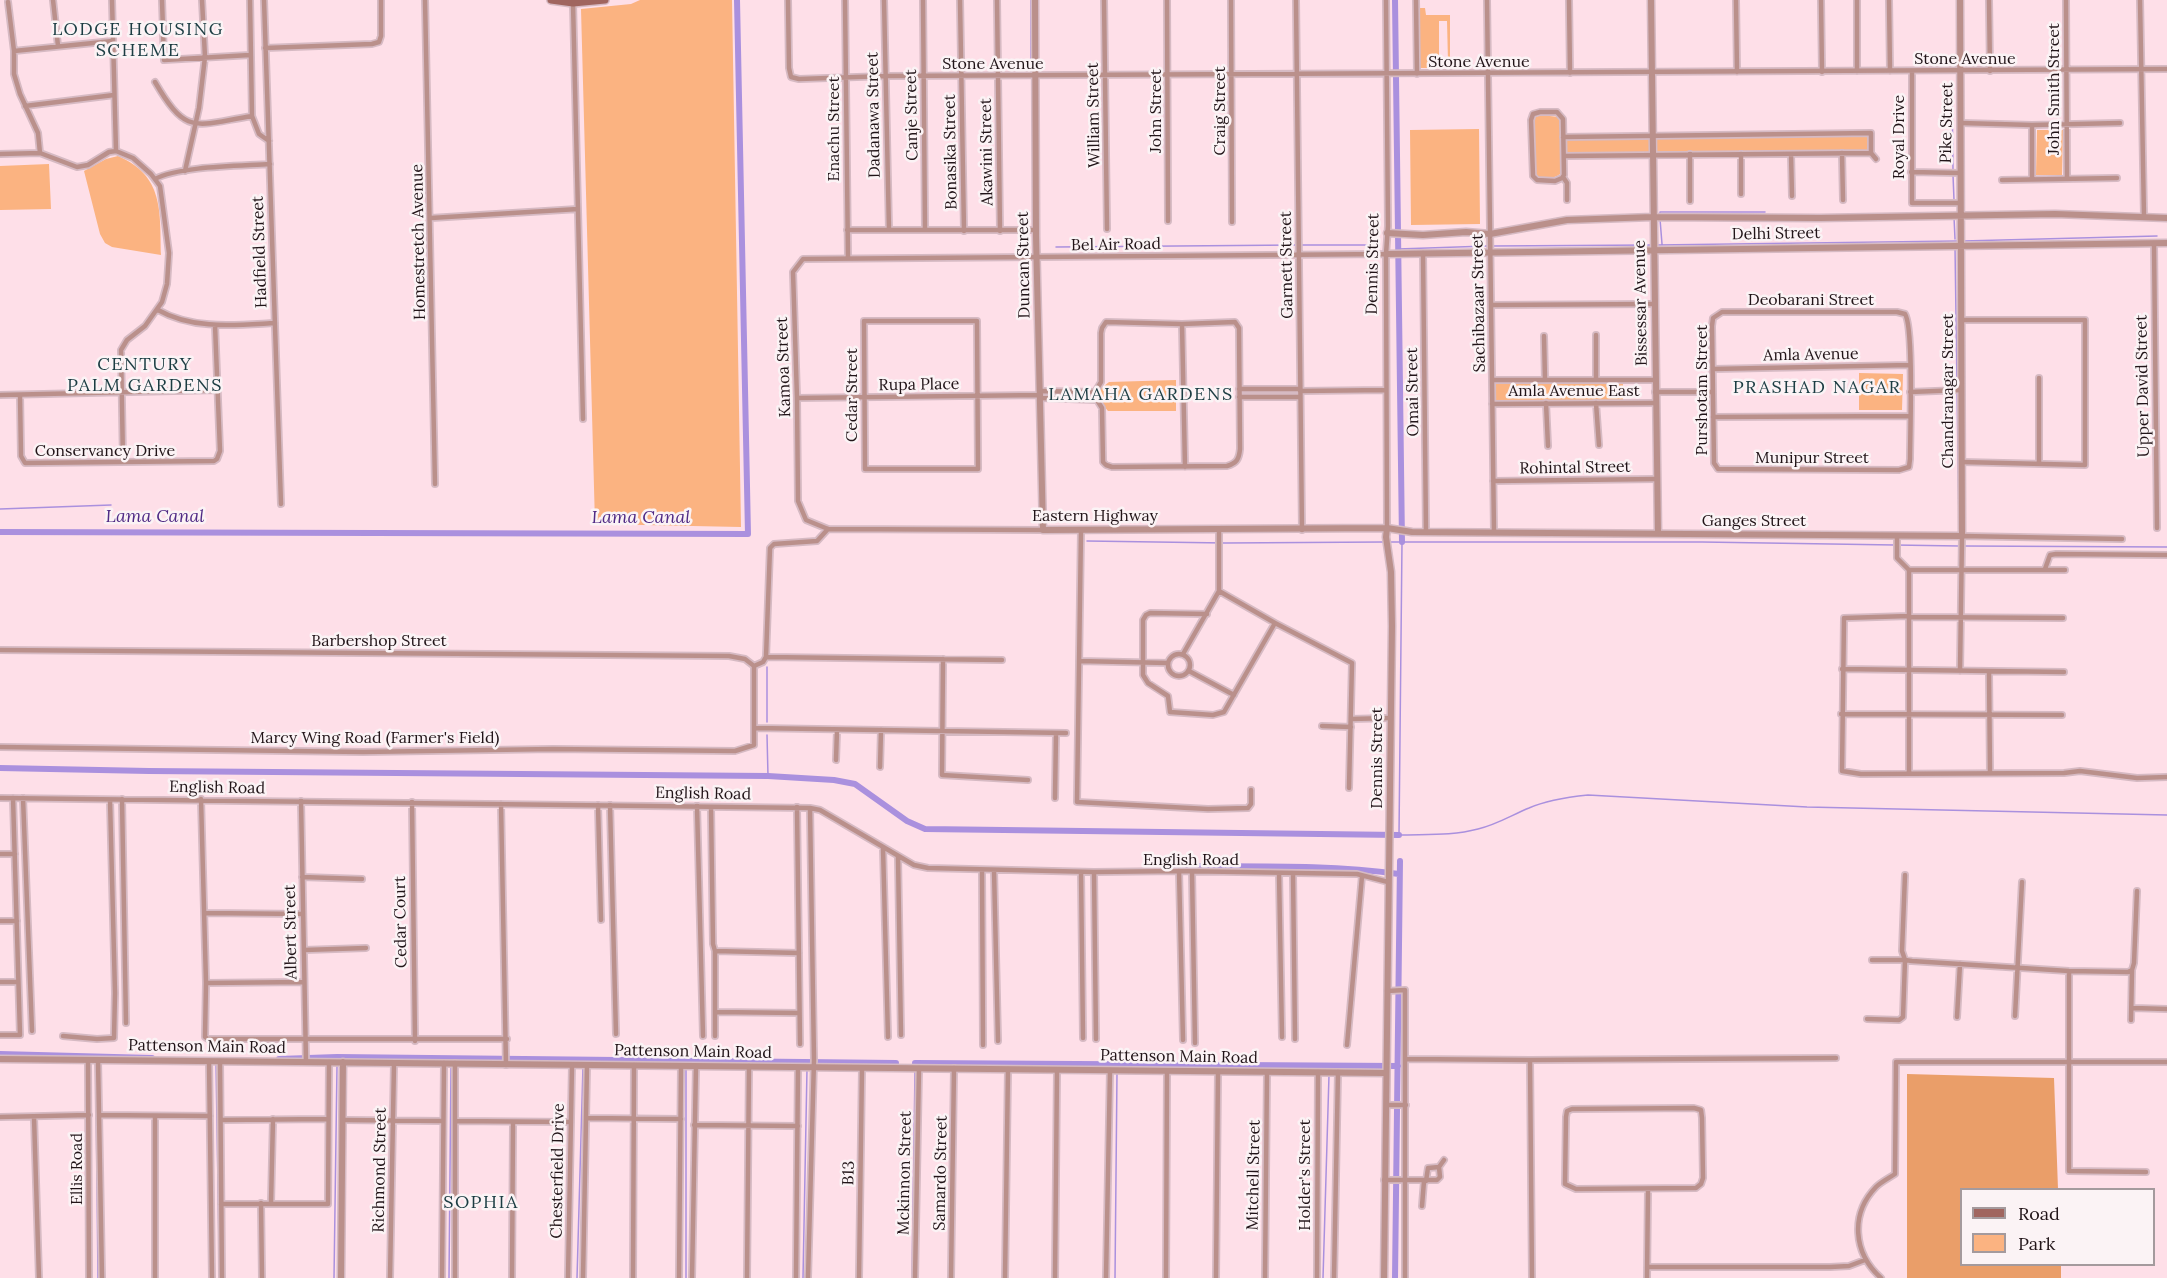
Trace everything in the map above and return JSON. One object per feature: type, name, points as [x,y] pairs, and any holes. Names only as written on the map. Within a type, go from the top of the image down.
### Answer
[{"type":"main road","points":[[551,0],[605,0]]},
{"type":"street","points":[[53,0],[58,46]]},
{"type":"street","points":[[112,0],[116,151]]},
{"type":"street","points":[[162,0],[164,60],[250,55]]},
{"type":"street","points":[[185,171],[195,125],[205,57],[202,0]]},
{"type":"street","points":[[250,0],[252,117],[256,130],[269,141]]},
{"type":"street","name":"Hadfield Street","points":[[264,0],[281,504]]},
{"type":"street","points":[[265,48],[379,42],[381,0]]},
{"type":"street","name":"Homestretch Avenue","points":[[425,0],[435,484]]},
{"type":"street","name":"Stone Avenue","points":[[788,0],[789,68],[791,77],[799,79],[886,76],[1232,76],[2167,69]]},
{"type":"street","name":"Enachu Street","points":[[844,0],[848,258]]},
{"type":"street","name":"Dadanawa Street","points":[[884,0],[889,230]]},
{"type":"street","name":"Canje Street","points":[[923,0],[925,231]]},
{"type":"street","name":"Bonasika Street","points":[[960,0],[964,231]]},
{"type":"street","name":"Akawini Street","points":[[997,0],[1000,231]]},
{"type":"street","name":"Duncan Street","points":[[1035,0],[1036,233],[1043,530]]},
{"type":"street","name":"William Street","points":[[1104,0],[1107,229]]},
{"type":"street","name":"John Street","points":[[1167,0],[1168,221]]},
{"type":"street","name":"Craig Street","points":[[1232,0],[1232,222]]},
{"type":"street","name":"Garnett Street","points":[[1296,0],[1302,530]]},
{"type":"street","name":"Dennis Street","points":[[1386,0],[1386,537],[1392,590],[1389,876]]},
{"type":"street","points":[[1416,0],[1417,74]]},
{"type":"street","name":"Sachibazaar Street","points":[[1487,0],[1494,532]]},
{"type":"street","points":[[1569,0],[1570,73]]},
{"type":"street","name":"Bissessar Avenue","points":[[1651,0],[1658,534]]},
{"type":"street","points":[[1736,0],[1737,72]]},
{"type":"street","points":[[1821,0],[1822,72]]},
{"type":"street","points":[[1857,0],[1857,71]]},
{"type":"street","points":[[1889,0],[1890,71]]},
{"type":"street","name":"Pike Street","points":[[1960,0],[1960,243]]},
{"type":"street","points":[[1989,0],[1990,71]]},
{"type":"street","name":"John Smith Street","points":[[2066,0],[2067,178]]},
{"type":"street","points":[[2140,0],[2144,217]]},
{"type":"street","points":[[573,1],[583,419]]},
{"type":"street","points":[[8,2],[14,51],[14,74],[25,106],[38,133],[40,153]]},
{"type":"street","points":[[14,51],[113,41]]},
{"type":"street","name":"Royal Drive","points":[[1912,71],[1912,202],[1959,203]]},
{"type":"street","points":[[155,82],[175,112],[184,120],[195,125],[252,117]]},
{"type":"street","points":[[25,106],[114,95]]},
{"type":"street","points":[[1563,177],[1555,181],[1541,181],[1533,177],[1531,120],[1533,114],[1539,112],[1560,114],[1563,119],[1563,177],[1567,182],[1567,200]]},
{"type":"street","points":[[1960,123],[2032,125],[2120,123]]},
{"type":"street","points":[[2032,125],[2032,179]]},
{"type":"street","points":[[1563,136],[1870,133],[1871,153],[1876,159]]},
{"type":"street","points":[[0,154],[40,153],[77,167],[88,165],[109,152],[116,151],[133,158],[156,179],[160,186],[169,254],[166,292],[158,310],[121,350],[123,461]]},
{"type":"street","points":[[1842,153],[1843,200]]},
{"type":"street","points":[[1564,156],[1871,153]]},
{"type":"street","points":[[1690,154],[1690,201]]},
{"type":"street","points":[[1741,154],[1741,194]]},
{"type":"street","points":[[1791,154],[1792,196]]},
{"type":"street","points":[[156,179],[169,173],[270,164]]},
{"type":"street","points":[[1911,172],[1960,173]]},
{"type":"street","points":[[2002,180],[2117,178]]},
{"type":"street","points":[[430,218],[578,209]]},
{"type":"street","name":"Delhi Street","points":[[1387,236],[1466,232],[1490,238],[1567,220],[1653,217],[1820,218],[2055,214],[2167,218]]},
{"type":"street","points":[[847,230],[1036,233]]},
{"type":"street","name":"Chandranagar Street","points":[[1960,243],[1962,536]]},
{"type":"street","name":"Upper David Street","points":[[2154,243],[2157,528]]},
{"type":"street","name":"Delhi Street","points":[[1386,252],[1423,253],[1653,246],[2167,243]]},
{"type":"street","name":"Bel Air Road","points":[[848,258],[1299,256],[1386,252]]},
{"type":"street","name":"Omai Street","points":[[1423,253],[1426,532]]},
{"type":"street","name":"Kamoa Street","points":[[806,520],[798,501],[793,272],[803,259],[848,258]]},
{"type":"street","points":[[1491,305],[1654,304]]},
{"type":"street","points":[[158,310],[178,320],[215,325],[275,323]]},
{"type":"street","name":"Deobarani Street","points":[[1717,315],[1730,312],[1897,312],[1905,314],[1909,321],[1910,365]]},
{"type":"street","name":"Purshotam Street","points":[[1715,466],[1712,326],[1713,318],[1717,315]]},
{"type":"street","name":"Cedar Street","points":[[864,321],[977,321],[977,396],[978,469],[865,469],[864,321]]},
{"type":"street","points":[[1961,321],[2085,321],[2085,465],[1962,462]]},
{"type":"street","points":[[1106,322],[1182,324],[1235,322],[1239,328],[1239,389],[1239,452],[1236,463],[1120,469],[1106,465],[1102,454],[1102,408],[1095,400],[1095,392],[1101,382],[1101,333],[1106,322]]},
{"type":"street","points":[[1182,324],[1185,467]]},
{"type":"street","points":[[0,395],[217,390],[215,325]]},
{"type":"street","points":[[1596,334],[1596,380]]},
{"type":"street","points":[[1544,336],[1545,380]]},
{"type":"street","points":[[1713,417],[1910,416],[1910,365]]},
{"type":"street","name":"Amla Avenue","points":[[1713,369],[1910,365]]},
{"type":"street","points":[[2039,378],[2039,464]]},
{"type":"street","points":[[1492,381],[1655,380]]},
{"type":"street","points":[[1239,389],[1300,393]]},
{"type":"street","name":"Conservancy Drive","points":[[20,395],[21,456],[24,462],[199,462],[214,461],[220,451],[217,390]]},
{"type":"street","points":[[1239,397],[1386,390]]},
{"type":"street","points":[[1910,392],[1960,390]]},
{"type":"street","points":[[1041,395],[1095,392]]},
{"type":"street","points":[[1655,392],[1713,392]]},
{"type":"street","points":[[1041,395],[1095,400]]},
{"type":"street","name":"Rupa Place","points":[[797,399],[1041,395]]},
{"type":"street","points":[[1546,403],[1548,446]]},
{"type":"street","points":[[1596,403],[1599,445]]},
{"type":"street","name":"Amla Avenue East","points":[[1492,404],[1656,403]]},
{"type":"street","name":"Munipur Street","points":[[1715,466],[1723,470],[1899,470],[1909,467],[1910,416]]},
{"type":"street","name":"Rohintal Street","points":[[1493,481],[1657,479]]},
{"type":"street","name":"Eastern Highway","points":[[806,520],[828,529],[1302,530],[1387,528]]},
{"type":"street","name":"Ganges Street","points":[[1387,528],[1426,532],[1658,534],[1897,542],[1962,536],[2122,538]]},
{"type":"street","points":[[828,529],[817,542],[774,544],[770,548],[766,657],[763,662],[754,666],[755,728],[1065,733]]},
{"type":"street","points":[[1081,530],[1077,802],[1209,809],[1248,808],[1251,804],[1251,790]]},
{"type":"street","points":[[1183,654],[1219,591],[1219,530]]},
{"type":"street","points":[[1960,670],[1962,536]]},
{"type":"street","points":[[1897,542],[1897,558],[1909,570],[1909,773]]},
{"type":"street","points":[[2045,569],[2050,555],[2056,554],[2167,555]]},
{"type":"street","points":[[1909,570],[2065,570]]},
{"type":"street","points":[[1219,591],[1352,663],[1349,788]]},
{"type":"street","points":[[1207,614],[1153,613],[1146,615],[1143,620],[1143,675],[1146,681],[1168,696],[1170,712],[1220,714],[1227,710],[1275,623]]},
{"type":"street","points":[[2063,618],[1910,616],[1844,618],[1842,771],[1861,774],[2079,771],[2137,778],[2167,777]]},
{"type":"street","name":"Barbershop Street","points":[[0,650],[729,656],[745,658],[754,666]]},
{"type":"street","points":[[1183,654],[1190,661],[1189,671],[1181,677],[1175,676],[1170,672],[1168,663],[1173,655],[1183,654]]},
{"type":"street","points":[[766,657],[1002,660]]},
{"type":"street","points":[[943,659],[942,775],[1028,780]]},
{"type":"street","points":[[1079,661],[1168,663]]},
{"type":"street","points":[[1842,669],[2064,672]]},
{"type":"street","points":[[1189,671],[1234,695]]},
{"type":"street","points":[[1989,672],[1989,773]]},
{"type":"street","points":[[1841,714],[2062,715]]},
{"type":"street","points":[[1351,719],[1390,718]]},
{"type":"street","points":[[1322,726],[1351,727]]},
{"type":"street","name":"Marcy Wing Road (Farmer's Field)","points":[[0,747],[363,752],[553,749],[706,752],[749,748],[753,745],[755,728]]},
{"type":"street","points":[[837,729],[837,760]]},
{"type":"street","points":[[880,766],[881,730]]},
{"type":"street","points":[[1055,798],[1056,733]]},
{"type":"street","name":"English Road","points":[[0,798],[797,807],[820,810],[898,857],[914,865],[928,868],[1389,876]]},
{"type":"street","points":[[0,1035],[20,1035],[13,798]]},
{"type":"street","points":[[23,798],[32,1031]]},
{"type":"street","points":[[63,1036],[114,1038],[110,800]]},
{"type":"street","points":[[122,800],[126,1023]]},
{"type":"street","points":[[201,800],[205,913],[205,1037],[208,1039],[415,1041],[507,1039]]},
{"type":"street","name":"Albert Street","points":[[301,801],[306,1058]]},
{"type":"street","name":"Cedar Court","points":[[412,802],[415,1041]]},
{"type":"street","points":[[501,804],[506,1062]]},
{"type":"street","points":[[598,805],[601,920]]},
{"type":"street","points":[[610,805],[616,1034]]},
{"type":"street","points":[[697,806],[703,1036]]},
{"type":"street","points":[[711,807],[715,1036]]},
{"type":"street","points":[[797,807],[800,1044]]},
{"type":"street","points":[[808,1278],[814,1060],[810,808]]},
{"type":"street","points":[[883,848],[888,1037]]},
{"type":"street","points":[[0,854],[15,854]]},
{"type":"street","points":[[898,857],[901,1035]]},
{"type":"street","points":[[982,870],[983,1045]]},
{"type":"street","points":[[994,870],[998,1041]]},
{"type":"street","points":[[1179,871],[1183,1040]]},
{"type":"street","points":[[1081,872],[1083,1038]]},
{"type":"street","points":[[1094,872],[1096,1039]]},
{"type":"street","points":[[1192,872],[1195,1043]]},
{"type":"street","points":[[1279,873],[1282,1037]]},
{"type":"street","points":[[1293,873],[1295,1039]]},
{"type":"street","points":[[1867,1019],[1899,1020],[1903,1017],[1905,960],[1902,951],[1905,875]]},
{"type":"street","points":[[1347,1045],[1362,876]]},
{"type":"street","points":[[1383,1278],[1389,876]]},
{"type":"street","points":[[302,877],[362,879]]},
{"type":"street","points":[[2015,1016],[2022,882]]},
{"type":"street","points":[[2131,1020],[2137,891]]},
{"type":"street","points":[[205,913],[303,914]]},
{"type":"street","points":[[601,913],[613,913]]},
{"type":"street","points":[[0,921],[16,921]]},
{"type":"street","points":[[304,950],[366,948]]},
{"type":"street","points":[[715,951],[799,953]]},
{"type":"street","points":[[1872,960],[1905,960],[2069,971],[2128,972],[2132,970]]},
{"type":"street","points":[[1957,1017],[1960,964]]},
{"type":"street","points":[[114,971],[125,971]]},
{"type":"street","points":[[2069,971],[2069,1171],[2146,1172]]},
{"type":"street","points":[[0,982],[18,982]]},
{"type":"street","points":[[206,983],[304,982]]},
{"type":"street","points":[[1387,991],[1405,990],[1405,1278]]},
{"type":"street","points":[[2133,1008],[2167,1009]]},
{"type":"street","points":[[715,1012],[800,1013]]},
{"type":"street","name":"Pattenson Main Road","points":[[0,1059],[215,1061],[306,1058],[329,1062],[394,1063],[506,1062],[572,1065],[1386,1073]]},
{"type":"street","points":[[1406,1059],[1836,1059]]},
{"type":"street","name":"Ellis Road","points":[[88,1060],[89,1278]]},
{"type":"street","points":[[98,1060],[102,1278]]},
{"type":"street","points":[[1530,1060],[1532,1278]]},
{"type":"street","points":[[212,1278],[210,1116],[215,1061]]},
{"type":"street","points":[[215,1061],[221,1120],[222,1278]]},
{"type":"street","points":[[221,1204],[328,1204],[329,1062]]},
{"type":"street","points":[[341,1278],[343,1062]]},
{"type":"street","points":[[1881,1278],[1865,1260],[1857,1236],[1858,1217],[1865,1202],[1877,1186],[1895,1174],[1896,1062],[2167,1062]]},
{"type":"street","name":"Richmond Street","points":[[390,1278],[394,1063]]},
{"type":"street","points":[[442,1278],[444,1063]]},
{"type":"street","points":[[454,1063],[455,1278]]},
{"type":"street","name":"Chesterfield Drive","points":[[568,1278],[572,1065]]},
{"type":"street","name":"Chesterfield Drive","points":[[583,1278],[587,1065]]},
{"type":"street","points":[[633,1278],[634,1065]]},
{"type":"street","points":[[680,1278],[683,1066]]},
{"type":"street","points":[[692,1278],[695,1066]]},
{"type":"street","points":[[747,1278],[748,1066]]},
{"type":"street","points":[[796,1278],[800,1067]]},
{"type":"street","name":"B13","points":[[859,1278],[862,1068]]},
{"type":"street","name":"Mckinnon Street","points":[[915,1278],[920,1068]]},
{"type":"street","name":"Samardo Street","points":[[951,1278],[954,1068]]},
{"type":"street","points":[[1005,1278],[1008,1069]]},
{"type":"street","points":[[1055,1278],[1057,1070]]},
{"type":"street","points":[[1106,1278],[1110,1070]]},
{"type":"street","points":[[1166,1278],[1167,1071]]},
{"type":"street","points":[[1216,1278],[1218,1071]]},
{"type":"street","name":"Mitchell Street","points":[[1265,1278],[1267,1072]]},
{"type":"street","name":"Holder's Street","points":[[1317,1278],[1321,1072]]},
{"type":"street","name":"Holder's Street","points":[[1334,1278],[1336,1072]]},
{"type":"street","points":[[1386,1105],[1406,1105]]},
{"type":"street","points":[[1694,1108],[1701,1110],[1703,1178],[1701,1184],[1696,1188],[1648,1190],[1576,1189],[1565,1184],[1567,1112],[1572,1109],[1694,1108]]},
{"type":"street","points":[[0,1117],[89,1115]]},
{"type":"street","points":[[99,1115],[210,1116]]},
{"type":"street","points":[[155,1116],[155,1278]]},
{"type":"street","points":[[34,1117],[39,1278]]},
{"type":"street","points":[[586,1118],[681,1119]]},
{"type":"street","points":[[271,1203],[273,1119]]},
{"type":"street","points":[[221,1120],[328,1119]]},
{"type":"street","points":[[343,1120],[443,1121]]},
{"type":"street","points":[[454,1121],[571,1122]]},
{"type":"street","points":[[512,1278],[513,1123]]},
{"type":"street","points":[[694,1125],[798,1126]]},
{"type":"street","points":[[1384,1180],[1437,1180],[1440,1177],[1439,1167],[1444,1160]]},
{"type":"street","points":[[1422,1206],[1428,1168],[1439,1167]]},
{"type":"street","points":[[1647,1278],[1648,1190]]},
{"type":"street","points":[[261,1203],[262,1278]]},
{"type":"street","points":[[1647,1267],[1830,1267],[1849,1266],[1865,1260]]},
{"type":"green space","points":[[640,0],[732,0],[741,527],[595,524],[581,9],[631,4]]},
{"type":"green space","points":[[1418,8],[1425,8],[1426,15],[1450,15],[1450,68],[1418,68]],"holes":[[[1439,21],[1447,21],[1448,62],[1439,62]]]},
{"type":"green space","points":[[1540,115],[1559,117],[1561,140],[1868,135],[1869,151],[1561,153],[1560,174],[1545,178],[1536,176],[1535,171],[1534,118]]},
{"type":"green space","points":[[1479,129],[1480,224],[1411,225],[1410,130]]},
{"type":"green space","points":[[2037,130],[2063,130],[2062,175],[2036,175]]},
{"type":"green space","points":[[118,156],[133,164],[152,185],[159,210],[161,255],[112,247],[105,243],[100,234],[84,171],[106,159]]},
{"type":"green space","points":[[49,164],[51,209],[0,210],[0,166]]},
{"type":"green space","points":[[1859,373],[1903,374],[1902,410],[1859,410]]},
{"type":"green space","points":[[1176,380],[1176,411],[1108,411],[1098,399],[1043,397],[1043,390],[1098,391],[1109,382]]},
{"type":"green space","points":[[1492,380],[1623,380],[1623,403],[1492,404]]},
{"type":"shaded area","points":[[1907,1074],[2054,1078],[2058,1188],[1960,1188],[1960,1266],[2061,1266],[2061,1278],[1907,1278]]},
{"type":"waterway","name":"Lama Canal","points":[[0,532],[748,534],[737,0]]},
{"type":"waterway","points":[[1031,0],[1031,71]]},
{"type":"waterway","points":[[1395,0],[1402,542]]},
{"type":"waterway","points":[[1952,95],[1953,170]]},
{"type":"waterway","points":[[1953,175],[1954,200]]},
{"type":"waterway","points":[[1660,214],[1660,212],[1765,212]]},
{"type":"waterway","points":[[1954,217],[1955,239]]},
{"type":"waterway","points":[[1660,219],[1662,244]]},
{"type":"waterway","points":[[1963,241],[2157,236]]},
{"type":"waterway","points":[[1657,245],[1958,241]]},
{"type":"waterway","points":[[1056,247],[1297,245]]},
{"type":"waterway","points":[[1301,245],[1370,245]]},
{"type":"waterway","points":[[1492,246],[1652,245]]},
{"type":"waterway","points":[[1398,249],[1487,246]]},
{"type":"waterway","points":[[1955,247],[1959,525]]},
{"type":"waterway","points":[[0,509],[111,505]]},
{"type":"waterway","points":[[1087,541],[1383,542]]},
{"type":"waterway","points":[[1388,542],[1702,542],[1959,546]]},
{"type":"waterway","points":[[1402,542],[1399,835],[1468,831],[1491,825],[1543,803],[1588,795],[1807,807],[2167,815]]},
{"type":"waterway","points":[[1964,546],[2167,547]]},
{"type":"waterway","points":[[767,667],[767,722]]},
{"type":"waterway","points":[[767,735],[768,776]]},
{"type":"waterway","points":[[0,768],[768,776],[834,780],[855,784],[907,821],[925,829],[1399,835]]},
{"type":"waterway","points":[[1395,1278],[1400,861]]},
{"type":"waterway","points":[[1174,866],[1315,867],[1399,874]]},
{"type":"waterway","points":[[0,1054],[152,1058]]},
{"type":"waterway","points":[[279,1059],[337,1057],[896,1063]]},
{"type":"waterway","points":[[216,1063],[219,1247]]},
{"type":"waterway","points":[[915,1063],[1398,1066]]},
{"type":"waterway","points":[[334,1278],[337,1066]]},
{"type":"waterway","points":[[449,1278],[451,1066]]},
{"type":"waterway","points":[[577,1278],[583,1066]]},
{"type":"waterway","points":[[686,1069],[686,1278]]},
{"type":"waterway","points":[[803,1278],[807,1069]]},
{"type":"waterway","points":[[912,1278],[915,1070]]},
{"type":"waterway","points":[[1115,1278],[1117,1072]]},
{"type":"waterway","points":[[1323,1278],[1329,1075]]},
{"type":"waterway","points":[[96,1087],[98,1278]]},
{"type":"district","name":"LODGE HOUSING SCHEME","points":[[138,40]]},
{"type":"district","name":"CENTURY PALM GARDENS","points":[[145,376]]},
{"type":"district","name":"PRASHAD NAGAR","points":[[1817,388]]},
{"type":"district","name":"LAMAHA GARDENS","points":[[1141,395]]},
{"type":"district","name":"SOPHIA","points":[[481,1203]]}]
